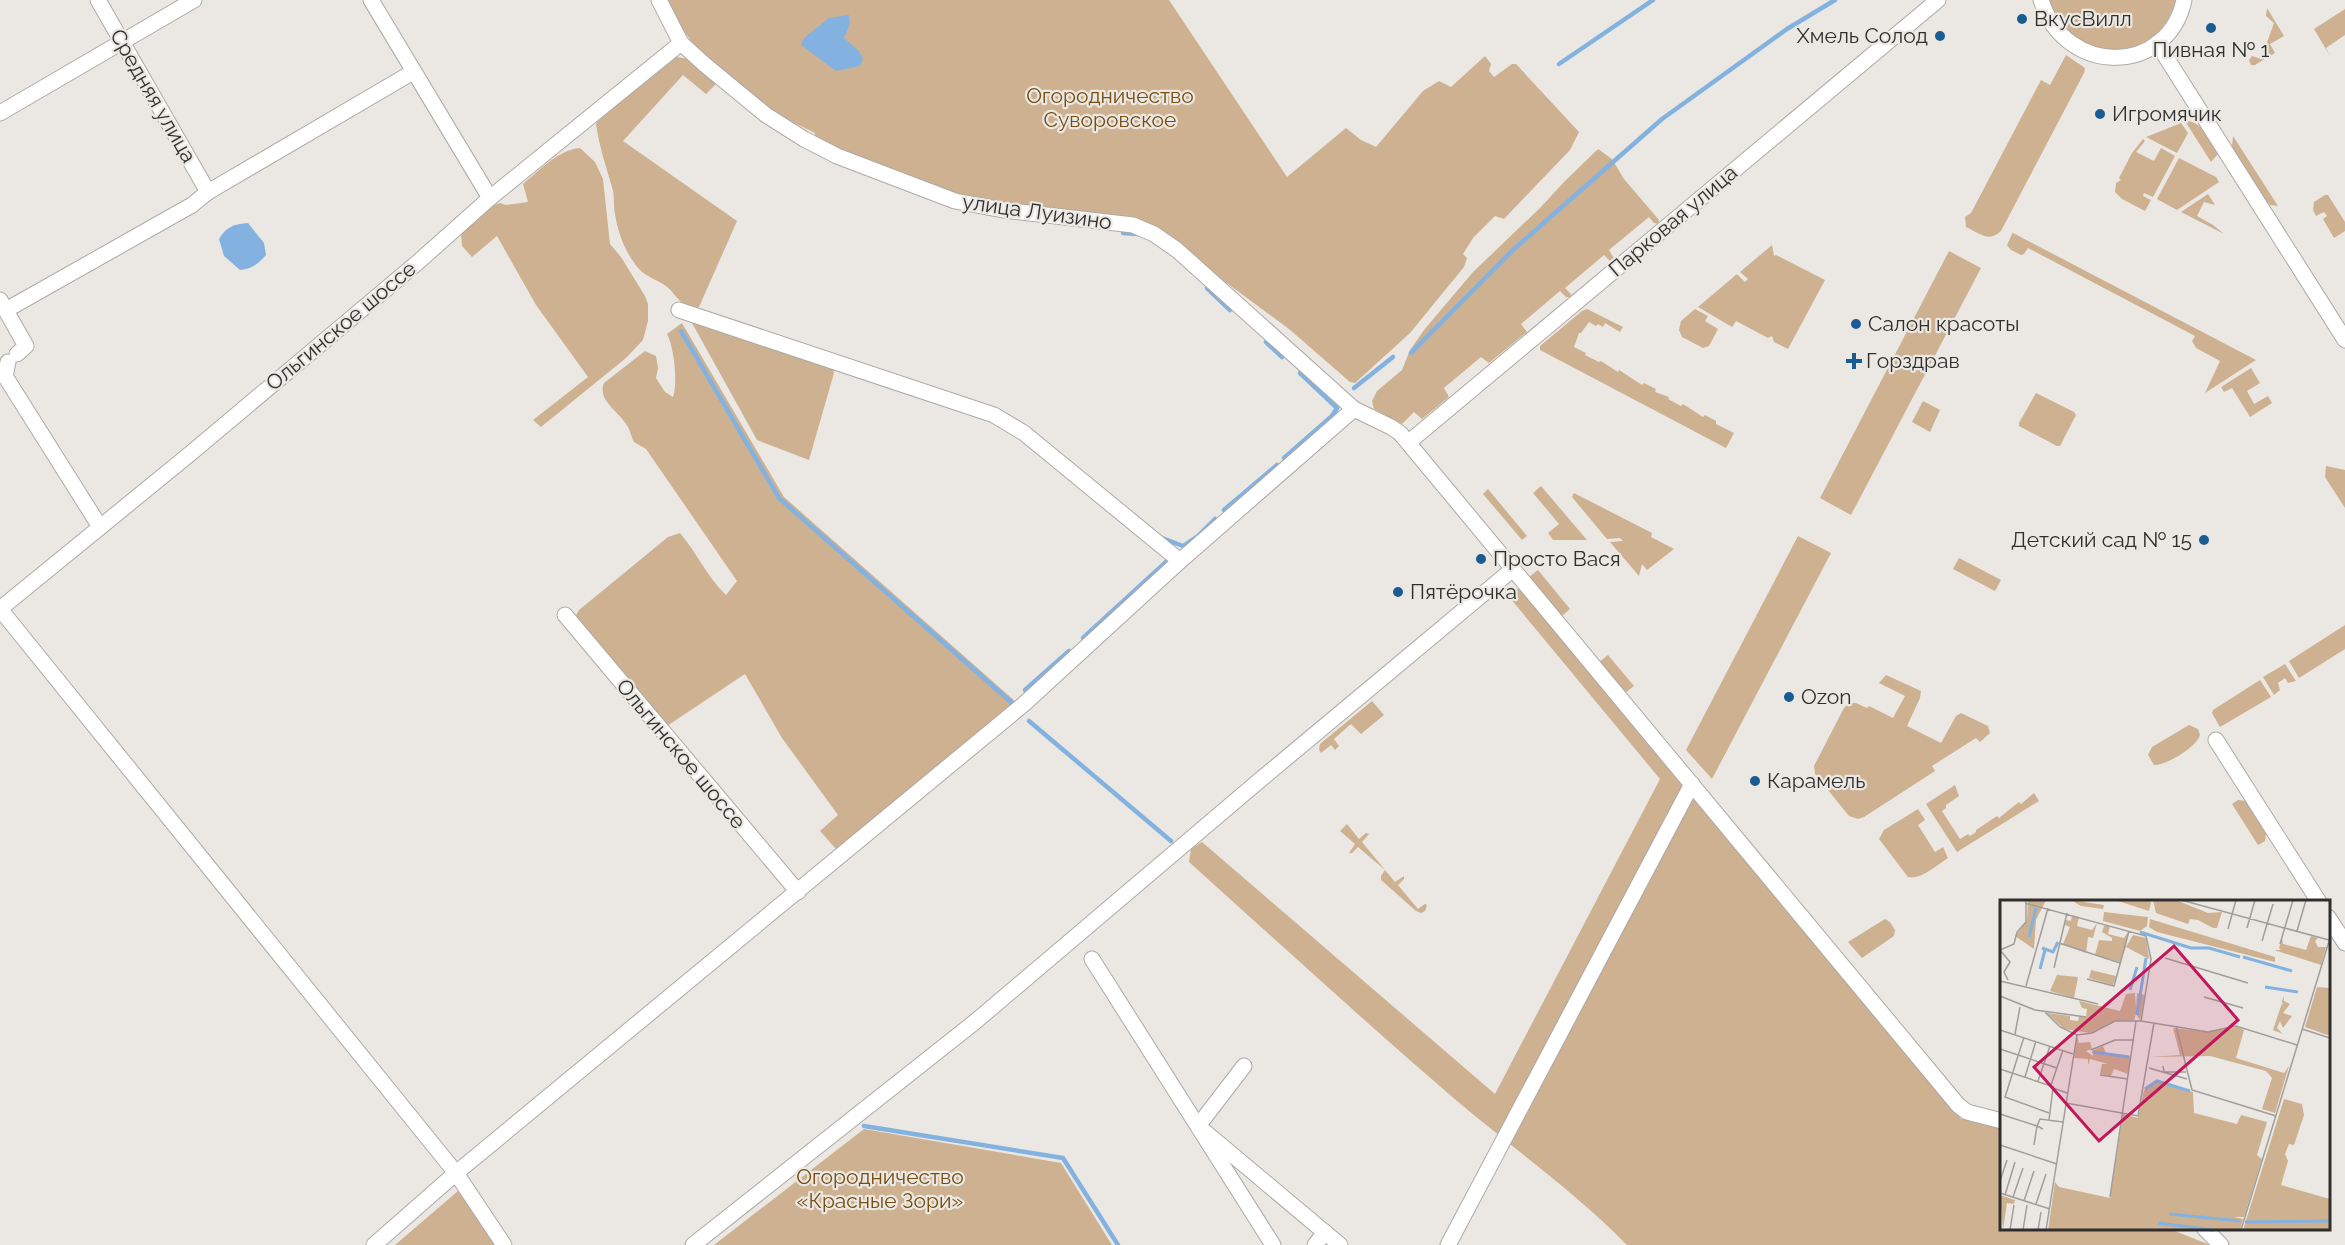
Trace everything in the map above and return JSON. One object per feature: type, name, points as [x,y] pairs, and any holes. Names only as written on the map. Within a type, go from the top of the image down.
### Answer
[{"type":"street","name":"Средняя улица","points":[[98,0],[208,192]]},
{"type":"street","points":[[0,113],[194,0]]},
{"type":"street","points":[[371,0],[490,198]]},
{"type":"street","name":"улица Луизино","points":[[659,0],[681,43],[766,116],[804,139],[857,165],[955,201],[1005,210],[1133,225],[1154,234],[1177,250],[1354,409],[1391,427],[1408,442],[1958,1105],[1967,1112],[2000,1121]]},
{"type":"street","name":"Парковая улица","points":[[1408,442],[1938,0]]},
{"type":"street","points":[[2041,0],[2048,17],[2059,34],[2068,42],[2087,53],[2110,58],[2146,50],[2157,43],[2177,20],[2184,0]]},
{"type":"street","name":"Ольгинское шоссе","points":[[0,609],[408,270],[490,198],[681,43]]},
{"type":"street","points":[[2157,43],[2345,340]]},
{"type":"street","points":[[100,527],[5,376],[8,363],[26,346],[3,305],[192,205],[208,192],[413,72]]},
{"type":"street","points":[[679,310],[994,415],[1024,433],[1180,561]]},
{"type":"street","points":[[375,1245],[456,1173],[1024,704],[1180,561],[1354,409]]},
{"type":"street","points":[[693,1245],[976,1021],[1252,786],[1513,569]]},
{"type":"street","points":[[0,609],[456,1173],[504,1245]]},
{"type":"street","name":"Ольгинское шоссе","points":[[565,615],[798,892]]},
{"type":"street","points":[[2216,740],[2318,900]]},
{"type":"street","points":[[1449,1245],[1692,784]]},
{"type":"street","points":[[2330,920],[2345,943]]},
{"type":"street","points":[[1092,959],[1273,1245]]},
{"type":"street","points":[[1198,1126],[1244,1066]]},
{"type":"street","points":[[1198,1126],[1340,1245]]},
{"type":"street","points":[[2206,1230],[2221,1245]]},
{"type":"street","points":[[1315,1245],[1325,1232]]},
{"type":"green space","name":"Огородничество Суворовское","points":[[668,0],[1169,0],[1287,177],[1346,128],[1361,140],[1376,147],[1423,91],[1439,81],[1451,87],[1485,56],[1491,64],[1489,71],[1494,77],[1512,64],[1516,64],[1579,132],[1570,150],[1504,219],[1495,216],[1473,238],[1463,254],[1467,258],[1464,267],[1410,333],[1355,383],[1350,382],[1289,329],[1173,240],[966,196],[928,184],[814,138],[815,133],[784,118],[738,85],[698,50],[683,30]]},
{"type":"green space","points":[[2049,0],[2176,0],[2166,22],[2150,38],[2125,49],[2111,50],[2097,48],[2071,35],[2059,23]]},
{"type":"green space","points":[[2267,8],[2284,36],[2270,44],[2275,53],[2251,65],[2249,60],[2252,56],[2261,59],[2274,23],[2266,16]]},
{"type":"green space","points":[[2345,9],[2345,35],[2326,48],[2330,56],[2314,29]]},
{"type":"green space","points":[[2066,55],[2085,68],[2084,73],[2001,231],[1997,235],[1988,237],[1966,227],[1965,217],[1971,213],[2041,80],[2050,85]]},
{"type":"green space","points":[[676,57],[690,59],[717,83],[706,94],[683,75],[623,141],[737,221],[699,307],[680,301],[666,286],[642,272],[630,257],[618,229],[613,190],[596,124],[623,97]]},
{"type":"green space","points":[[2185,121],[2196,124],[2208,138],[2218,154],[2211,162]]},
{"type":"green space","points":[[2181,123],[2188,133],[2177,153],[2146,137]]},
{"type":"green space","points":[[2233,136],[2278,206],[2270,205],[2266,201],[2232,147]]},
{"type":"green space","points":[[2143,139],[2145,141],[2136,152],[2154,161],[2161,148],[2175,156],[2153,197],[2144,193],[2143,196],[2151,200],[2145,211],[2122,199],[2115,192],[2116,183],[2121,180],[2119,178],[2132,153]]},
{"type":"green space","points":[[580,148],[595,162],[603,179],[610,244],[621,257],[645,296],[648,304],[648,321],[643,340],[626,358],[541,427],[533,420],[588,377],[536,305],[497,236],[472,257],[462,246],[461,233],[489,207],[500,203],[506,205],[528,202],[523,184],[564,152]]},
{"type":"green space","points":[[1598,149],[1612,159],[1624,179],[1659,220],[1658,224],[1649,217],[1609,250],[1615,260],[1610,261],[1604,255],[1565,288],[1571,294],[1570,297],[1566,297],[1560,291],[1521,324],[1527,332],[1489,363],[1481,357],[1444,388],[1449,397],[1422,419],[1414,412],[1402,424],[1374,409],[1372,401],[1377,391],[1402,370],[1410,350],[1424,330],[1473,272]]},
{"type":"green space","points":[[2179,158],[2216,177],[2219,182],[2177,210],[2157,199]]},
{"type":"green space","points":[[2208,194],[2215,205],[2204,202],[2197,216],[2224,234],[2181,212]]},
{"type":"green space","points":[[2328,195],[2345,222],[2345,231],[2334,238],[2323,219],[2327,216],[2324,212],[2316,216],[2313,210],[2314,202]]},
{"type":"green space","points":[[2013,232],[2256,360],[2205,393],[2220,361],[2196,348],[2192,341],[2195,336],[2028,248],[2021,255],[2011,250],[2007,245]]},
{"type":"green space","points":[[1772,245],[1774,256],[1825,280],[1788,349],[1774,342],[1772,336],[1768,338],[1736,321],[1732,327],[1698,307],[1737,274],[1745,282],[1748,279],[1740,272]]},
{"type":"green space","points":[[1949,251],[1981,268],[1851,515],[1820,498]]},
{"type":"green space","points":[[1587,309],[1623,327],[1620,332],[1605,323],[1603,327],[1589,322],[1579,333],[1574,347],[1618,372],[1619,370],[1642,385],[1644,383],[1656,389],[1655,392],[1669,397],[1668,399],[1681,406],[1683,404],[1703,417],[1705,415],[1716,421],[1716,424],[1734,433],[1726,448],[1540,350],[1540,346]]},
{"type":"green space","points":[[1695,309],[1708,316],[1705,321],[1718,329],[1709,346],[1703,348],[1682,337],[1679,330],[1681,321]]},
{"type":"green space","points":[[693,319],[833,367],[834,373],[809,460],[757,440],[692,323]]},
{"type":"green space","points":[[682,323],[784,497],[1016,702],[837,850],[820,831],[838,815],[782,738],[745,674],[664,728],[575,617],[579,610],[668,537],[680,533],[713,581],[726,595],[737,581],[646,449],[634,442],[627,426],[603,395],[604,383],[645,351],[656,356],[658,368],[656,378],[665,392],[673,397],[674,365],[672,347],[667,334]]},
{"type":"green space","points":[[2251,368],[2260,383],[2247,391],[2254,404],[2268,396],[2272,403],[2250,417],[2232,388],[2224,392],[2221,387]]},
{"type":"green space","points":[[2036,393],[2076,415],[2060,446],[2019,426]]},
{"type":"green space","points":[[1923,401],[1940,410],[1930,432],[1912,422]]},
{"type":"green space","points":[[2326,466],[2345,470],[2345,508],[2325,477]]},
{"type":"green space","points":[[1541,486],[1587,540],[1553,540],[1548,533],[1559,524],[1533,493]]},
{"type":"green space","points":[[1488,489],[1527,536],[1522,540],[1483,494]]},
{"type":"green space","points":[[1574,493],[1652,533],[1651,537],[1674,549],[1647,570],[1642,564],[1639,576],[1610,542],[1623,541],[1620,538],[1607,539],[1572,497]]},
{"type":"green space","points":[[1798,536],[1831,553],[1712,779],[1686,750]]},
{"type":"green space","points":[[1959,558],[2001,580],[1995,591],[1953,569]]},
{"type":"green space","points":[[1538,570],[1570,609],[1562,616],[1529,577]]},
{"type":"green space","points":[[1512,587],[1521,588],[1961,1119],[2000,1125],[2000,1230],[2172,1230],[2210,1245],[1627,1245],[1565,1189],[1423,1072],[1189,862],[1191,849],[1202,842],[1495,1094],[1660,779],[1505,592]]},
{"type":"green space","points":[[2345,625],[2345,649],[2299,678],[2289,661]]},
{"type":"green space","points":[[1608,655],[1634,686],[1625,693],[1599,662]]},
{"type":"green space","points":[[2285,664],[2296,681],[2288,683],[2285,678],[2278,683],[2280,690],[2274,695],[2263,677]]},
{"type":"green space","points":[[1886,675],[1921,691],[1907,726],[1941,743],[1956,716],[1961,713],[1988,726],[1990,733],[1980,742],[1976,738],[1932,766],[1935,771],[1858,819],[1849,816],[1815,774],[1814,766],[1844,708],[1849,703],[1856,703],[1867,708],[1869,706],[1893,718],[1905,696],[1879,683]]},
{"type":"green space","points":[[2260,680],[2271,697],[2220,727],[2212,713],[2213,710]]},
{"type":"green space","points":[[1372,701],[1384,715],[1361,734],[1351,724],[1334,739],[1339,746],[1335,750],[1331,745],[1321,753],[1320,744]]},
{"type":"green space","points":[[2189,725],[2198,729],[2200,735],[2198,740],[2180,755],[2154,765],[2148,755],[2152,747]]},
{"type":"green space","points":[[1955,785],[1959,796],[1946,805],[1942,811],[1960,839],[1968,834],[1970,836],[1997,816],[1999,818],[2034,793],[2039,801],[1957,852],[1926,804]]},
{"type":"green space","points":[[2238,800],[2246,801],[2266,834],[2265,841],[2258,845],[2232,804]]},
{"type":"green space","points":[[1918,809],[1925,820],[1918,825],[1935,852],[1943,847],[1948,858],[1923,874],[1908,877],[1879,839],[1884,830]]},
{"type":"green space","points":[[1347,824],[1359,839],[1366,833],[1369,834],[1362,842],[1395,882],[1404,876],[1398,885],[1418,909],[1427,905],[1425,911],[1421,913],[1416,911],[1381,880],[1385,870],[1358,847],[1349,853],[1355,844],[1340,831]]},
{"type":"green space","points":[[1885,919],[1895,930],[1894,936],[1862,958],[1848,942]]},
{"type":"green space","name":"Огородничество «Красные Зори»","points":[[864,1129],[1061,1163],[1112,1245],[714,1245]]},
{"type":"green space","points":[[458,1191],[471,1197],[500,1245],[395,1245]]},
{"type":"water","points":[[849,15],[850,24],[844,38],[859,51],[863,59],[860,66],[836,71],[801,45],[804,38],[829,18]]},
{"type":"water","points":[[248,223],[264,243],[266,255],[255,266],[240,270],[224,256],[219,239],[231,227]]},
{"type":"waterway","points":[[1559,64],[1653,0]]},
{"type":"waterway","points":[[1411,353],[1514,249],[1662,119],[1787,29],[1835,0]]},
{"type":"waterway","points":[[1123,233],[1138,234]]},
{"type":"waterway","points":[[1207,288],[1230,310]]},
{"type":"waterway","points":[[681,331],[779,498],[1012,703]]},
{"type":"waterway","points":[[1266,342],[1282,357]]},
{"type":"waterway","points":[[1354,388],[1393,357]]},
{"type":"waterway","points":[[1284,458],[1332,416],[1337,408],[1300,373]]},
{"type":"waterway","points":[[1224,510],[1277,465]]},
{"type":"waterway","points":[[1162,538],[1183,546],[1198,536],[1215,519]]},
{"type":"waterway","points":[[1083,638],[1166,562]]},
{"type":"waterway","points":[[1025,690],[1069,651]]},
{"type":"waterway","points":[[1029,721],[1171,841]]},
{"type":"waterway","points":[[864,1126],[1063,1158],[1118,1245]]},
{"type":"place","name":"ВкусВилл","points":[[2022,19]]},
{"type":"place","name":"Пивная № 1","points":[[2211,28]]},
{"type":"place","name":"Хмель Солод","points":[[1940,36]]},
{"type":"place","name":"Игромячик","points":[[2100,114]]},
{"type":"place","name":"Салон красоты","points":[[1856,324]]},
{"type":"place","name":"Горздрав","points":[[1854,361]]},
{"type":"place","name":"Детский сад № 15","points":[[2204,540]]},
{"type":"place","name":"Просто Вася","points":[[1481,559]]},
{"type":"place","name":"Пятёрочка","points":[[1398,592]]},
{"type":"place","name":"Ozon","points":[[1789,697]]},
{"type":"place","name":"Карамель","points":[[1755,781]]}]
